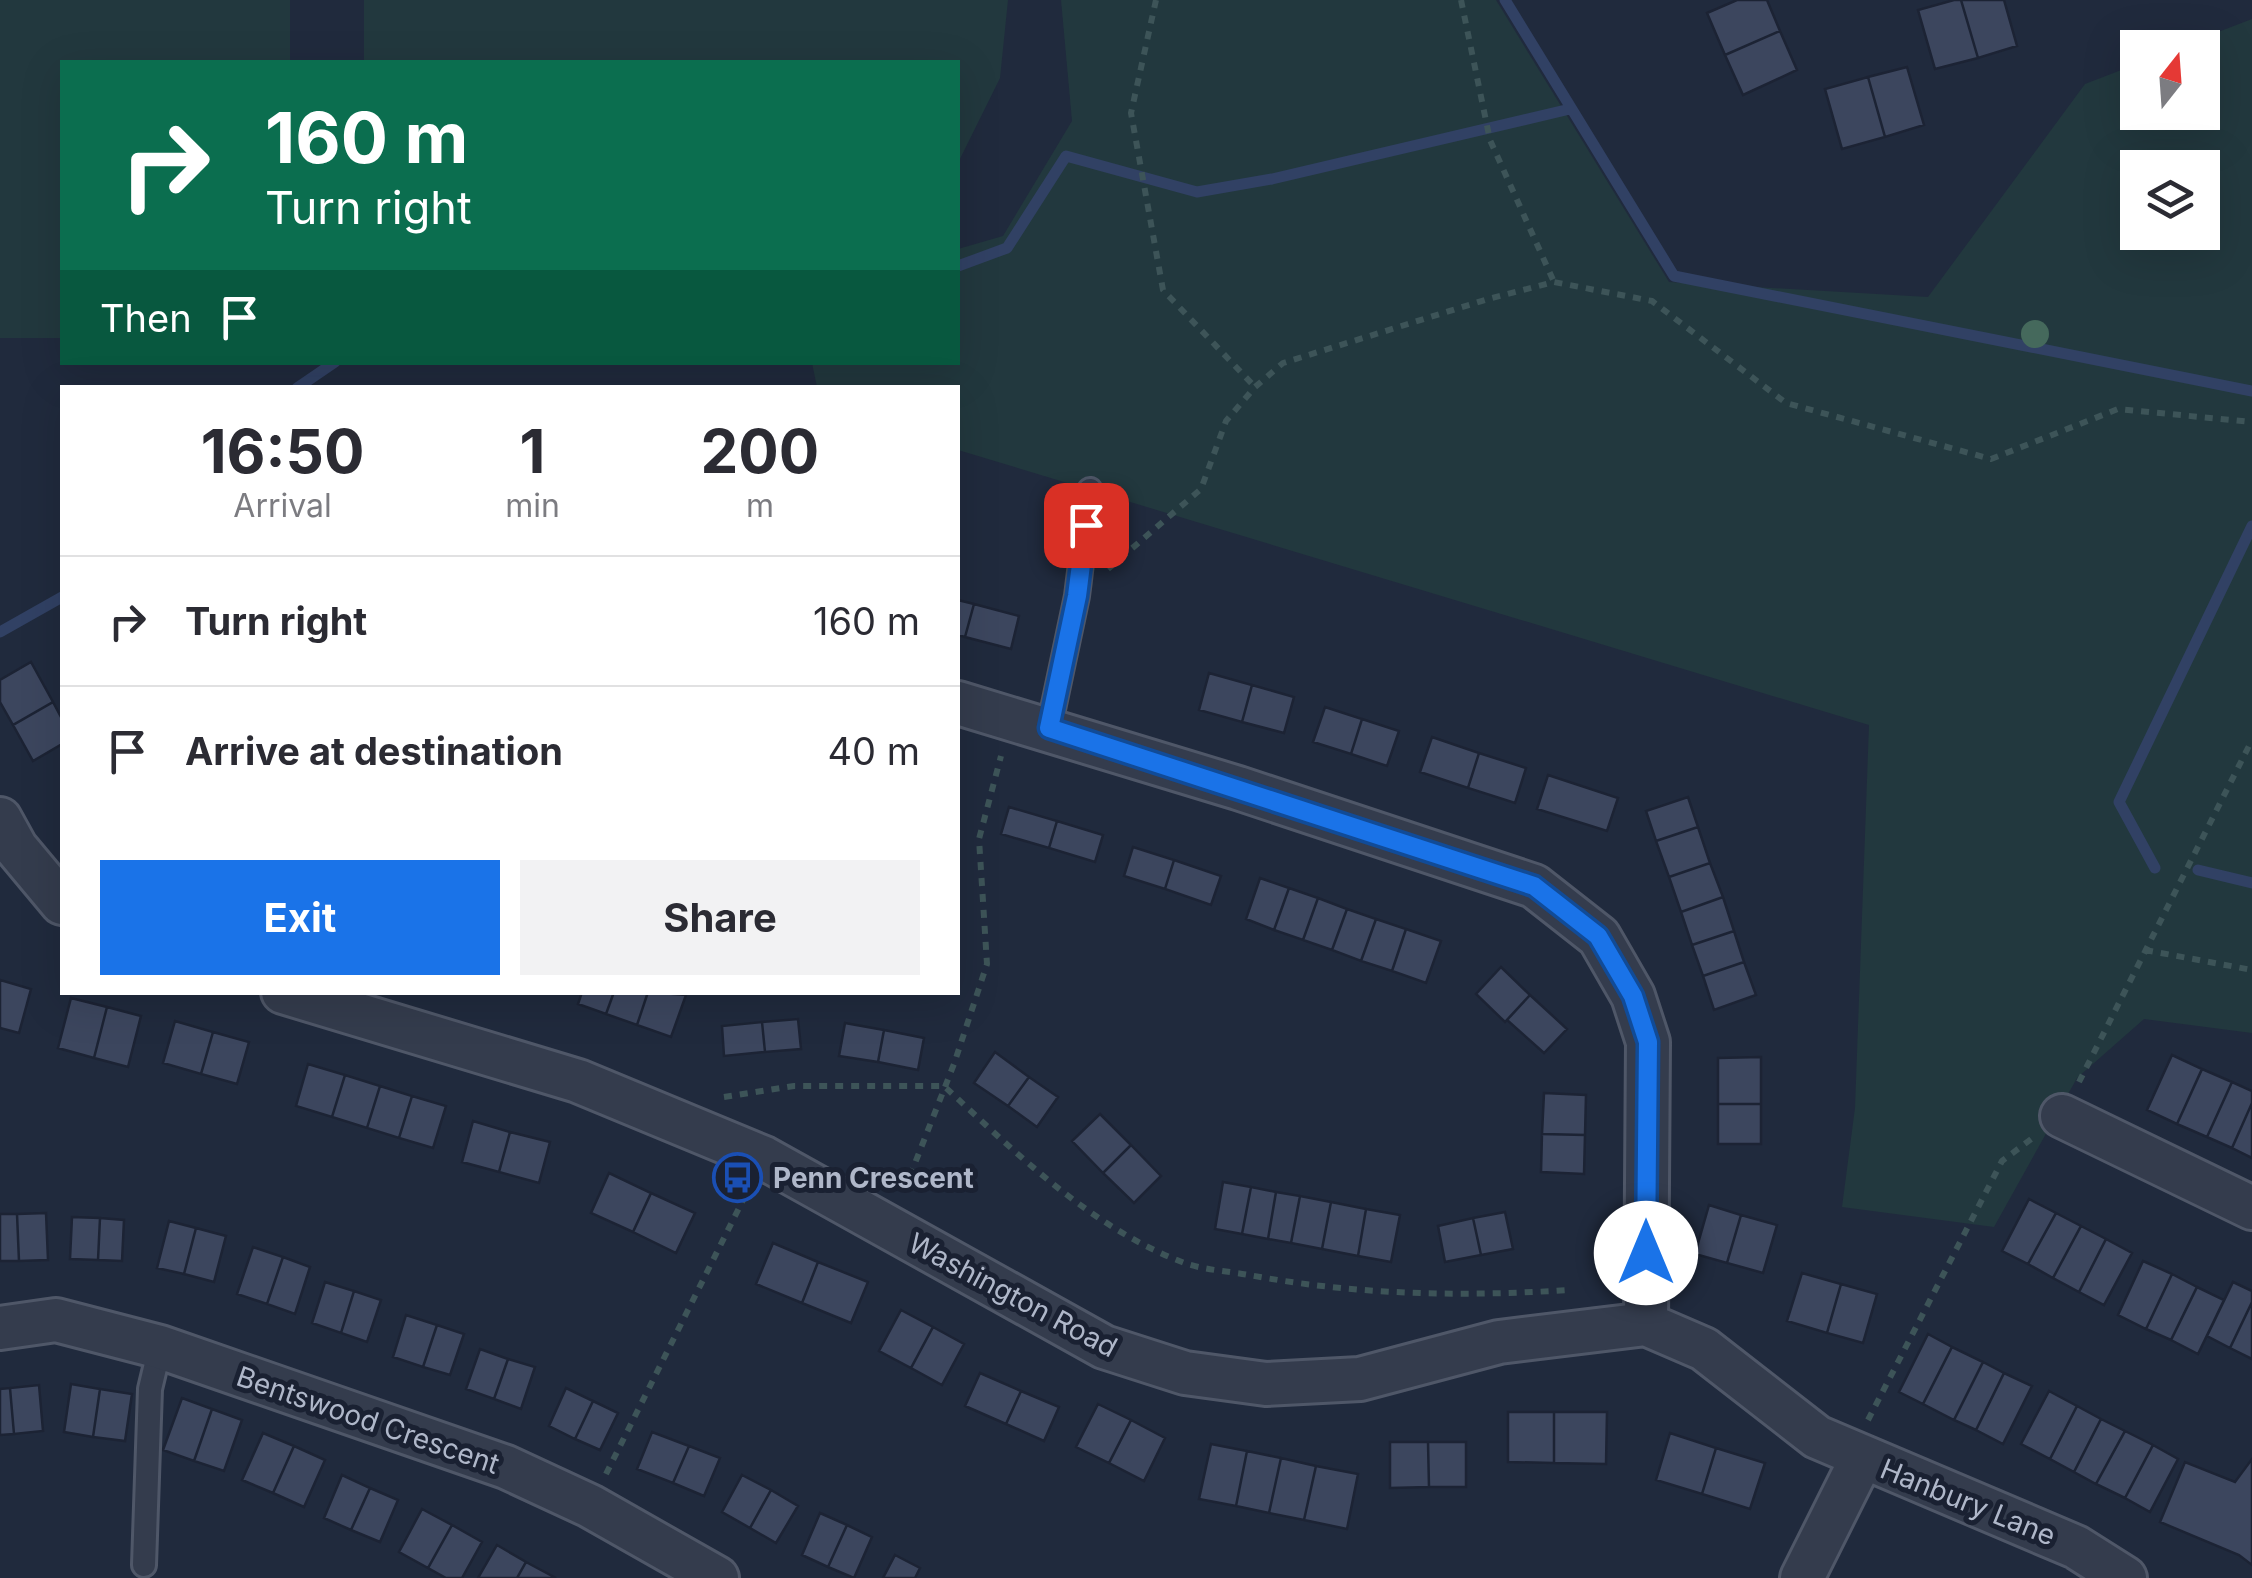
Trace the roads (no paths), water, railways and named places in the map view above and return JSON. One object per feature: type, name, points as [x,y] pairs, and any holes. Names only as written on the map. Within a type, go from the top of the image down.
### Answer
[{"type":"street","points":[[960,704],[1030,722],[1534,886],[1598,936],[1633,996],[1648,1042],[1646,1324],[1704,1349],[1817,1437],[1862,1458],[1802,1578]]},
{"type":"street","points":[[0,819],[16,848],[60,901]]},
{"type":"street","name":"Washington Road","points":[[293,995],[578,1082],[764,1158],[1104,1348],[1186,1373],[1266,1384],[1360,1379],[1499,1342],[1646,1324]]},
{"type":"street","points":[[2062,1116],[2252,1208]]},
{"type":"street","name":"Bentswood Crescent","points":[[0,1328],[56,1320],[160,1348],[506,1468],[590,1506],[718,1578]]},
{"type":"street","name":"Hanbury Lane","points":[[1862,1458],[2076,1546],[2125,1578]]},
{"type":"lane","points":[[1030,722],[1077,596],[1090,490]]},
{"type":"lane","points":[[144,1565],[150,1390],[160,1348]]},
{"type":"waterway","points":[[1505,0],[1674,276],[2252,391]]},
{"type":"waterway","points":[[960,265],[1007,248],[1066,156],[1197,192],[1272,179],[1570,109]]},
{"type":"waterway","points":[[301,385],[331,365]]},
{"type":"waterway","points":[[2155,868],[2119,802],[2252,526]]},
{"type":"waterway","points":[[0,632],[60,598]]},
{"type":"waterway","points":[[2198,870],[2252,883]]},
{"type":"place","name":"Penn Crescent","points":[[738,1178]]}]
